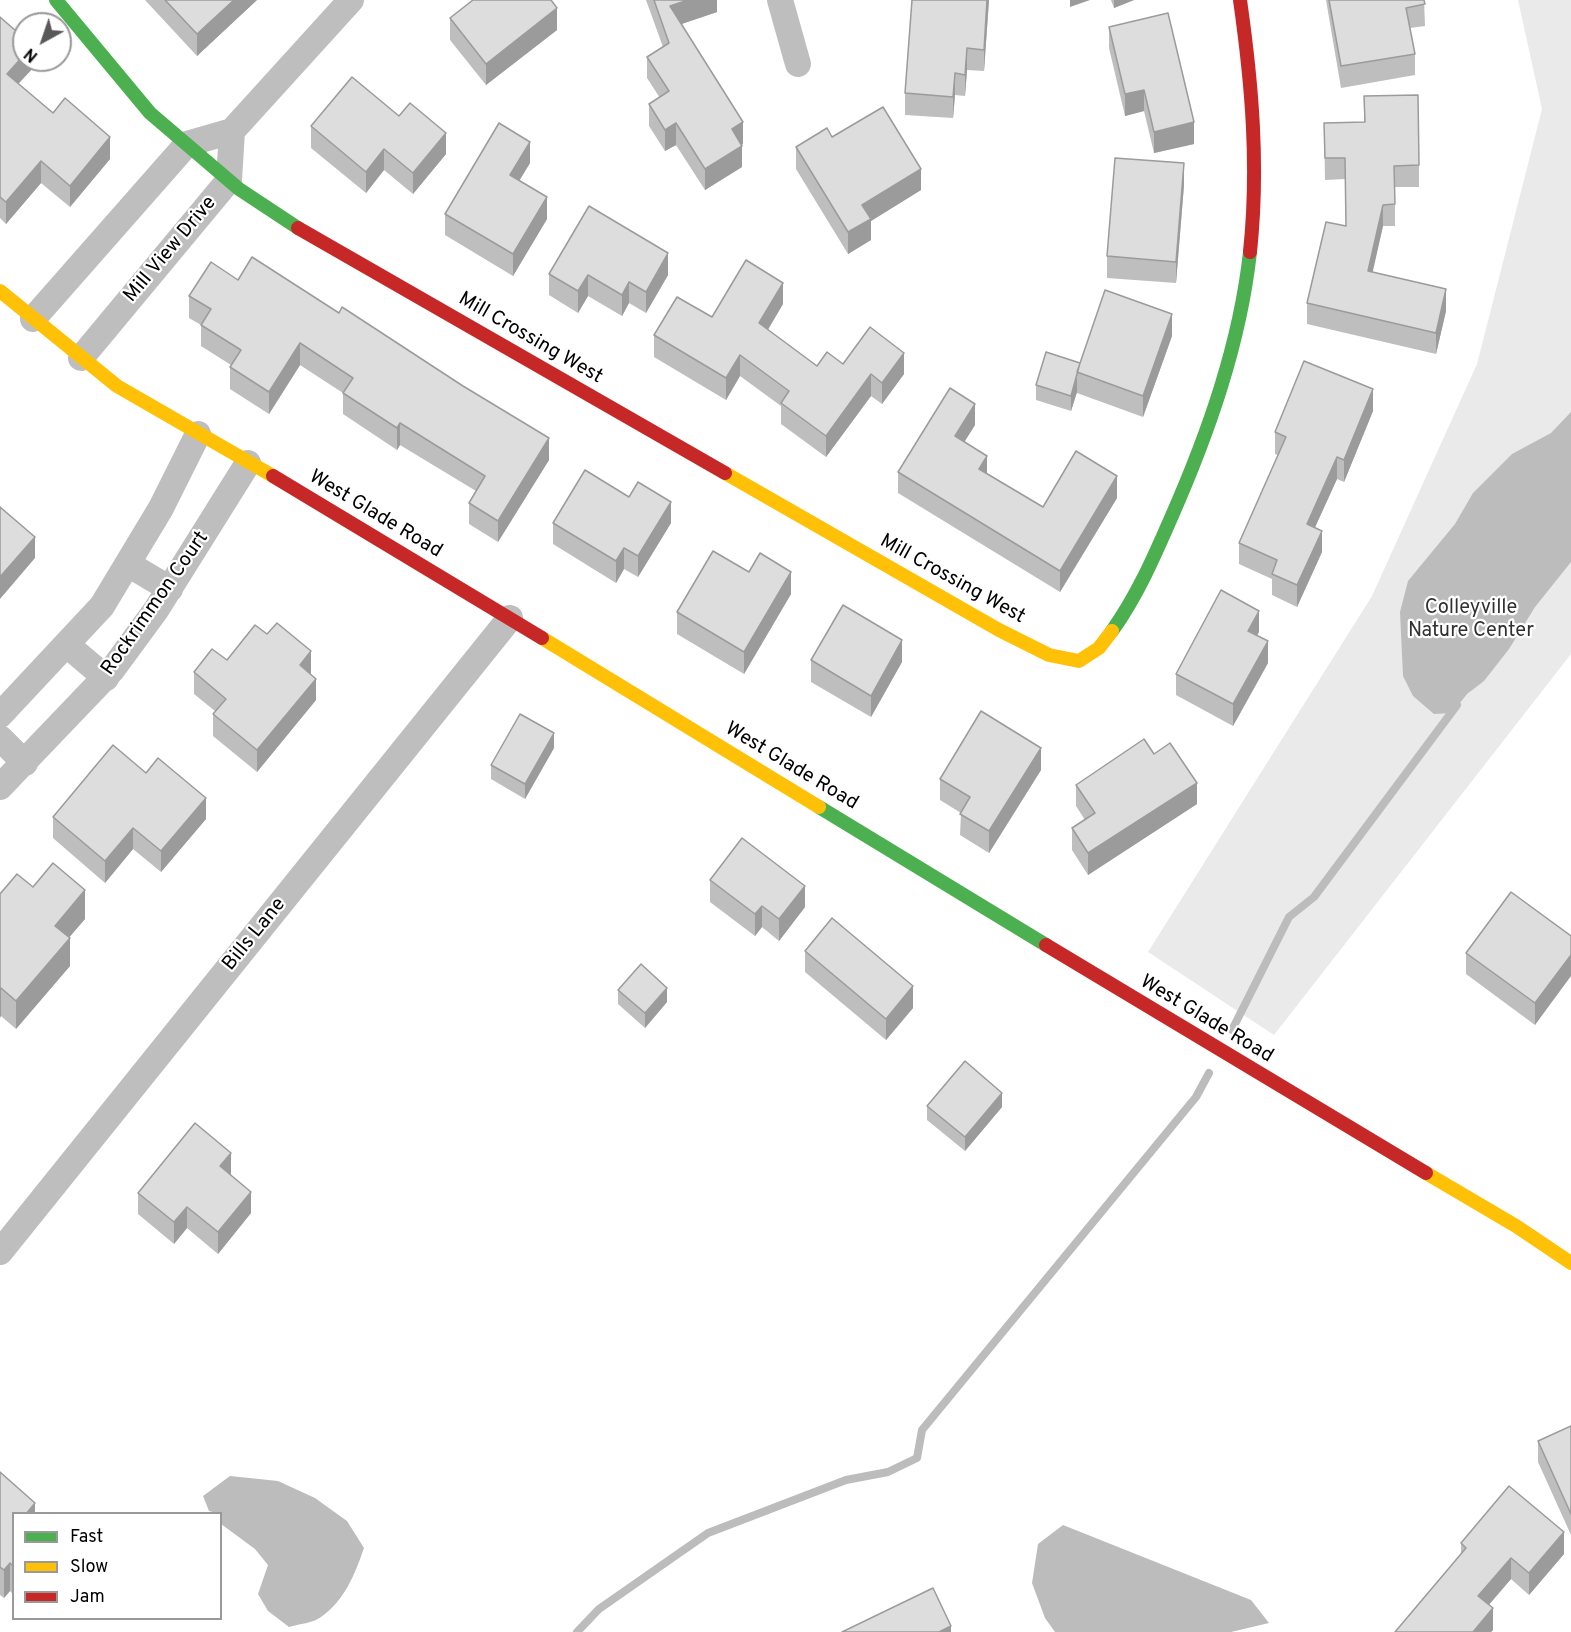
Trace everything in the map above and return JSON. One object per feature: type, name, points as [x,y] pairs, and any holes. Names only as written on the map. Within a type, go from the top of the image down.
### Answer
[{"type":"street","name":"Mill Crossing West","points":[[56,0],[150,113],[229,180],[302,231],[999,630],[1060,659],[1080,661],[1097,651],[1138,590],[1178,507],[1221,384],[1242,302],[1252,219],[1255,125],[1249,53],[1240,0]]},
{"type":"street","points":[[33,319],[187,144],[232,131],[351,0]]},
{"type":"street","points":[[780,0],[798,64]]},
{"type":"street","name":"Mill View Drive","points":[[81,358],[229,180],[232,131]]},
{"type":"street","name":"West Glade Road","points":[[0,291],[117,386],[362,528],[1310,1106],[1516,1226],[1571,1263]]},
{"type":"street","points":[[0,715],[102,606],[161,508],[198,435]]},
{"type":"street","name":"Rockrimmon Court","points":[[0,787],[105,678],[170,589],[248,463]]},
{"type":"street","points":[[128,564],[170,589]]},
{"type":"street","name":"Bills Lane","points":[[0,1252],[510,618]]},
{"type":"street","points":[[67,645],[105,678]]},
{"type":"street","points":[[0,738],[25,763]]},
{"type":"green space","name":"Colleyville Nature Center","points":[[1518,0],[1571,0],[1571,654],[1274,1035],[1148,952],[1372,596],[1477,364],[1542,109]]},
{"type":"shaded area","points":[[1571,412],[1571,562],[1535,607],[1509,649],[1484,681],[1467,694],[1452,713],[1434,714],[1413,696],[1403,676],[1400,612],[1408,581],[1455,524],[1473,493],[1512,454],[1551,433]]},
{"type":"shaded area","points":[[230,1476],[278,1481],[315,1498],[347,1521],[364,1548],[353,1577],[337,1603],[318,1619],[289,1627],[268,1611],[258,1594],[268,1565],[255,1549],[222,1525],[222,1512],[209,1511],[203,1496]]},
{"type":"shaded area","points":[[1063,1525],[1251,1600],[1269,1623],[1231,1632],[1055,1632],[1045,1618],[1032,1583],[1038,1544]]},
{"type":"building","points":[[165,0],[234,0],[197,34]]},
{"type":"building","points":[[473,0],[551,0],[557,8],[486,64],[450,18]]},
{"type":"building","points":[[654,0],[688,0],[670,6],[743,122],[732,129],[742,146],[705,169],[676,123],[665,130],[649,104],[669,91],[647,57],[669,43]]},
{"type":"building","points":[[912,0],[987,0],[984,50],[967,48],[965,75],[955,73],[953,97],[905,93]]},
{"type":"building","points":[[1329,0],[1424,0],[1425,4],[1406,8],[1415,54],[1341,66]]},
{"type":"building","points":[[1168,13],[1194,122],[1154,132],[1144,90],[1125,94],[1109,27]]},
{"type":"building","points":[[0,17],[12,28],[12,68],[7,74],[53,113],[65,98],[110,137],[70,186],[41,161],[6,202],[0,197]]},
{"type":"building","points":[[352,77],[399,116],[410,103],[446,133],[413,173],[384,149],[366,172],[311,126]]},
{"type":"building","points":[[1418,95],[1419,165],[1394,166],[1395,204],[1383,205],[1368,271],[1446,289],[1436,333],[1307,303],[1326,222],[1346,226],[1345,158],[1325,158],[1324,123],[1365,122],[1364,96]]},
{"type":"building","points":[[883,107],[921,169],[862,205],[871,219],[848,232],[796,147],[827,128],[832,137]]},
{"type":"building","points":[[499,123],[530,142],[510,175],[547,197],[513,254],[445,214]]},
{"type":"building","points":[[1115,158],[1184,163],[1176,262],[1107,256]]},
{"type":"building","points":[[589,206],[668,253],[646,292],[629,282],[622,295],[588,275],[578,291],[549,274]]},
{"type":"building","points":[[252,257],[339,313],[342,307],[463,386],[549,438],[498,521],[469,503],[485,476],[400,423],[397,428],[343,393],[353,378],[300,343],[269,392],[230,367],[241,350],[201,325],[211,309],[189,296],[211,262],[238,280]]},
{"type":"building","points":[[746,260],[783,283],[759,323],[817,366],[827,352],[843,364],[870,327],[904,353],[882,383],[871,374],[826,436],[781,403],[789,391],[740,355],[726,378],[654,335],[677,297],[712,317]]},
{"type":"building","points":[[1105,290],[1172,314],[1143,396],[1077,372]]},
{"type":"building","points":[[1046,352],[1080,363],[1071,396],[1036,385]]},
{"type":"building","points":[[1304,361],[1373,389],[1344,460],[1337,457],[1307,524],[1322,531],[1297,585],[1272,574],[1277,560],[1239,543],[1286,437],[1275,432]]},
{"type":"building","points":[[950,388],[975,404],[955,436],[987,456],[979,469],[1043,507],[1076,451],[1117,476],[1060,571],[898,472]]},
{"type":"building","points":[[585,470],[629,497],[638,482],[671,502],[638,556],[624,548],[616,561],[553,523]]},
{"type":"building","points":[[0,507],[35,537],[0,577]]},
{"type":"building","points":[[713,551],[749,572],[760,553],[791,572],[744,652],[677,612]]},
{"type":"building","points":[[1221,590],[1259,611],[1248,631],[1268,641],[1233,704],[1176,674]]},
{"type":"building","points":[[843,605],[902,640],[871,696],[811,660]]},
{"type":"building","points":[[277,623],[311,651],[300,665],[316,679],[257,750],[213,714],[226,699],[194,672],[212,649],[227,660],[255,625],[267,634]]},
{"type":"building","points":[[981,711],[1041,748],[989,831],[960,814],[970,797],[940,779]]},
{"type":"building","points":[[520,714],[554,733],[525,784],[491,765]]},
{"type":"building","points":[[1144,739],[1154,754],[1170,743],[1197,783],[1088,853],[1072,828],[1095,813],[1076,785]]},
{"type":"building","points":[[113,745],[146,773],[158,758],[206,798],[161,851],[133,828],[105,861],[53,817]]},
{"type":"building","points":[[742,838],[805,886],[779,919],[762,906],[755,914],[710,880]]},
{"type":"building","points":[[53,863],[85,890],[55,926],[70,938],[16,1001],[1,988],[0,990],[0,894],[17,874],[33,887]]},
{"type":"building","points":[[1511,892],[1571,936],[1571,955],[1535,1003],[1466,953]]},
{"type":"building","points":[[832,918],[913,986],[886,1019],[805,951]]},
{"type":"building","points":[[641,964],[667,988],[645,1013],[618,990]]},
{"type":"building","points":[[965,1061],[1002,1093],[965,1137],[927,1106]]},
{"type":"building","points":[[195,1123],[231,1153],[220,1166],[251,1192],[218,1232],[187,1207],[174,1222],[138,1193]]},
{"type":"building","points":[[1571,1426],[1571,1514],[1538,1441]]},
{"type":"building","points":[[0,1472],[35,1503],[28,1512],[12,1512],[12,1565],[10,1563],[4,1570],[0,1567]]},
{"type":"building","points":[[1509,1486],[1564,1532],[1529,1573],[1511,1558],[1478,1596],[1493,1608],[1473,1632],[1395,1632],[1466,1548],[1461,1543]]},
{"type":"building","points":[[933,1588],[951,1626],[939,1632],[842,1632]]},
{"type":"waterway","points":[[1232,1030],[1289,917],[1314,897],[1457,705]]},
{"type":"waterway","points":[[577,1632],[599,1609],[708,1533],[846,1480],[888,1472],[917,1458],[922,1430],[1196,1097],[1209,1073]]},
{"type":"traffic: fast","points":[[56,0],[150,113],[239,189],[298,228]]},
{"type":"traffic: fast","points":[[1112,631],[1151,562],[1198,454],[1221,388],[1239,321],[1250,252]]},
{"type":"traffic: fast","points":[[819,807],[1046,945]]},
{"type":"traffic: slow","points":[[0,291],[117,386],[273,476]]},
{"type":"traffic: slow","points":[[725,473],[999,630],[1049,655],[1079,661],[1099,648],[1112,631]]},
{"type":"traffic: slow","points":[[542,638],[819,807]]},
{"type":"traffic: slow","points":[[1426,1173],[1516,1226],[1571,1263]]},
{"type":"traffic: jam","points":[[1240,0],[1253,126],[1254,189],[1250,252]]},
{"type":"traffic: jam","points":[[298,228],[725,473]]},
{"type":"traffic: jam","points":[[273,476],[542,638]]},
{"type":"traffic: jam","points":[[1046,945],[1426,1173]]}]
